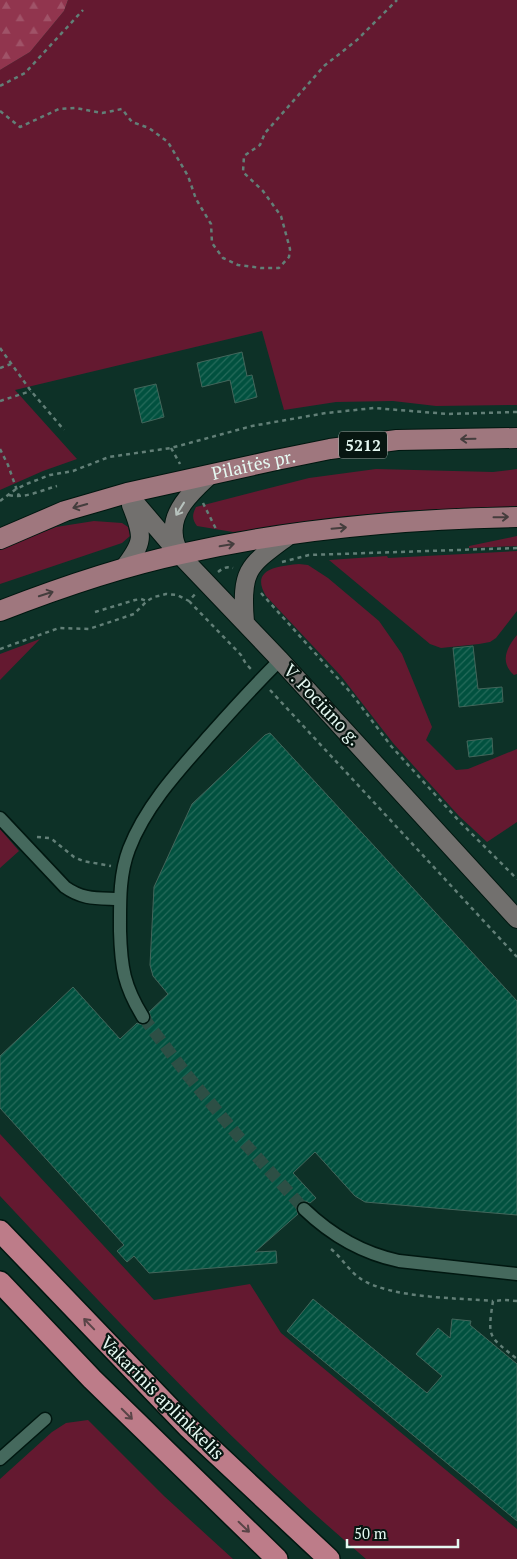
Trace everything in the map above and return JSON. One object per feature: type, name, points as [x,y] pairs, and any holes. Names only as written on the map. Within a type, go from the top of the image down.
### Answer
[{"type":"highway","name":"Vakarinis aplinkkelis","points":[[0,1231],[188,1427],[329,1559]]},
{"type":"highway","name":"Vakarinis aplinkkelis","points":[[0,1282],[92,1379],[278,1559]]},
{"type":"main road","name":"Pilaitės pr.","points":[[0,539],[65,511],[127,493],[192,483],[211,474],[330,449],[398,440],[517,438]]},
{"type":"main road","points":[[179,554],[173,535],[175,517],[184,503],[192,483]]},
{"type":"main road","points":[[123,569],[137,551],[141,538],[139,525],[127,493]]},
{"type":"main road","name":"V. Pociūno g.","points":[[127,493],[179,554],[245,622],[517,919]]},
{"type":"main road","points":[[0,611],[39,596],[123,569],[179,554],[224,545],[322,529],[452,518],[517,517]]},
{"type":"main road","points":[[245,622],[243,602],[247,572],[252,564],[291,534]]},
{"type":"street","points":[[143,1018],[131,999],[124,978],[120,899],[124,868],[129,850],[142,821],[164,790],[192,755],[260,679],[280,660]]},
{"type":"street","points":[[0,818],[65,887],[84,897],[120,899]]},
{"type":"street","points":[[304,1209],[325,1228],[351,1244],[383,1258],[517,1274]]},
{"type":"street","points":[[0,1459],[45,1418]]},
{"type":"path","points":[[0,111],[20,127],[59,109],[76,108],[102,113],[122,109],[132,122],[149,128],[168,142],[188,176],[196,199],[211,224],[212,243],[223,258],[238,265],[279,268],[289,257],[290,249],[282,216],[263,191],[244,172],[244,156],[260,145],[266,133],[324,66],[357,40],[396,0]]},
{"type":"path","points":[[0,86],[25,73],[83,10]]},
{"type":"path","points":[[0,348],[30,391],[64,430]]},
{"type":"path","points":[[0,368],[11,364]]},
{"type":"path","points":[[0,401],[30,391]]},
{"type":"path","points":[[0,501],[16,489],[50,475],[73,471],[109,457],[171,448],[252,426],[335,412],[374,408],[448,414],[517,412]]},
{"type":"path","points":[[0,448],[19,496]]},
{"type":"path","points":[[171,448],[192,483],[237,570],[230,567],[222,569],[188,601]]},
{"type":"path","points":[[9,495],[19,496],[57,486]]},
{"type":"path","points":[[281,562],[309,555],[517,548]]},
{"type":"path","points":[[260,592],[351,693],[391,746],[460,822],[517,879]]},
{"type":"path","points":[[0,649],[59,628],[88,629],[134,614],[154,597],[166,594],[177,595],[188,601],[240,655],[246,664],[517,957]]},
{"type":"path","points":[[96,612],[134,600],[141,599],[147,601]]},
{"type":"path","points":[[34,836],[53,840],[74,857],[83,861],[124,868]]},
{"type":"path","points":[[328,1247],[351,1271],[376,1287],[400,1292],[493,1301],[517,1301]]},
{"type":"path","points":[[493,1301],[490,1331],[492,1339],[517,1359]]},
{"type":"shaded area","points":[[68,0],[517,0],[517,405],[436,406],[393,401],[336,402],[284,410],[262,331],[15,390],[77,459],[43,471],[0,490],[0,70],[30,52],[64,11]]},
{"type":"shaded area","points":[[376,469],[493,472],[517,469],[517,507],[399,511],[233,532],[197,526],[193,519],[196,507],[309,478]]},
{"type":"shaded area","points":[[94,521],[122,523],[128,527],[130,536],[122,543],[0,584],[0,549],[56,527]]},
{"type":"shaded area","points":[[517,536],[517,546],[469,548],[469,546]]},
{"type":"shaded area","points":[[517,551],[517,611],[496,638],[490,642],[479,644],[441,648],[430,644],[329,560],[387,556],[388,558]]},
{"type":"shaded area","points":[[308,565],[328,578],[379,621],[402,654],[432,727],[426,740],[456,770],[468,769],[517,749],[517,822],[487,842],[459,816],[393,743],[341,676],[266,596],[261,579],[264,574],[269,570],[283,566]]},
{"type":"shaded area","points":[[517,635],[517,674],[514,675],[507,665],[506,655],[510,644]]},
{"type":"shaded area","points":[[40,639],[0,680],[0,654]]},
{"type":"shaded area","points":[[0,829],[19,851],[0,868]]},
{"type":"shaded area","points":[[0,1134],[154,1300],[250,1284],[281,1333],[517,1529],[517,1559],[366,1559],[223,1428],[88,1290],[0,1196]]},
{"type":"shaded area","points":[[88,1420],[164,1496],[233,1559],[0,1559],[0,1479],[52,1432],[66,1423]]},
{"type":"green space","points":[[0,0],[68,0],[64,11],[30,52],[0,70]]},
{"type":"building","points":[[242,352],[247,376],[252,375],[257,397],[235,403],[230,380],[202,387],[197,363]]},
{"type":"building","points":[[156,384],[164,417],[142,423],[134,389]]},
{"type":"building","points":[[473,646],[478,689],[502,687],[503,702],[459,707],[453,648]]},
{"type":"building","points":[[270,733],[517,1001],[517,1215],[365,1202],[355,1196],[315,1152],[293,1173],[316,1198],[310,1203],[305,1201],[298,1203],[296,1208],[298,1214],[255,1252],[276,1251],[277,1263],[149,1273],[134,1256],[127,1262],[117,1251],[124,1245],[0,1108],[0,1056],[73,987],[120,1039],[137,1023],[143,1025],[150,1021],[149,1012],[168,994],[153,976],[150,965],[154,887],[192,804],[265,735]]},
{"type":"building","points":[[492,738],[493,754],[469,757],[467,741]]},
{"type":"building","points":[[313,1299],[427,1393],[442,1376],[416,1354],[438,1328],[450,1338],[452,1319],[471,1321],[470,1325],[517,1364],[517,1521],[287,1331]]},
{"type":"tunnel","points":[[143,1017],[188,1076],[239,1137],[304,1209]]}]
